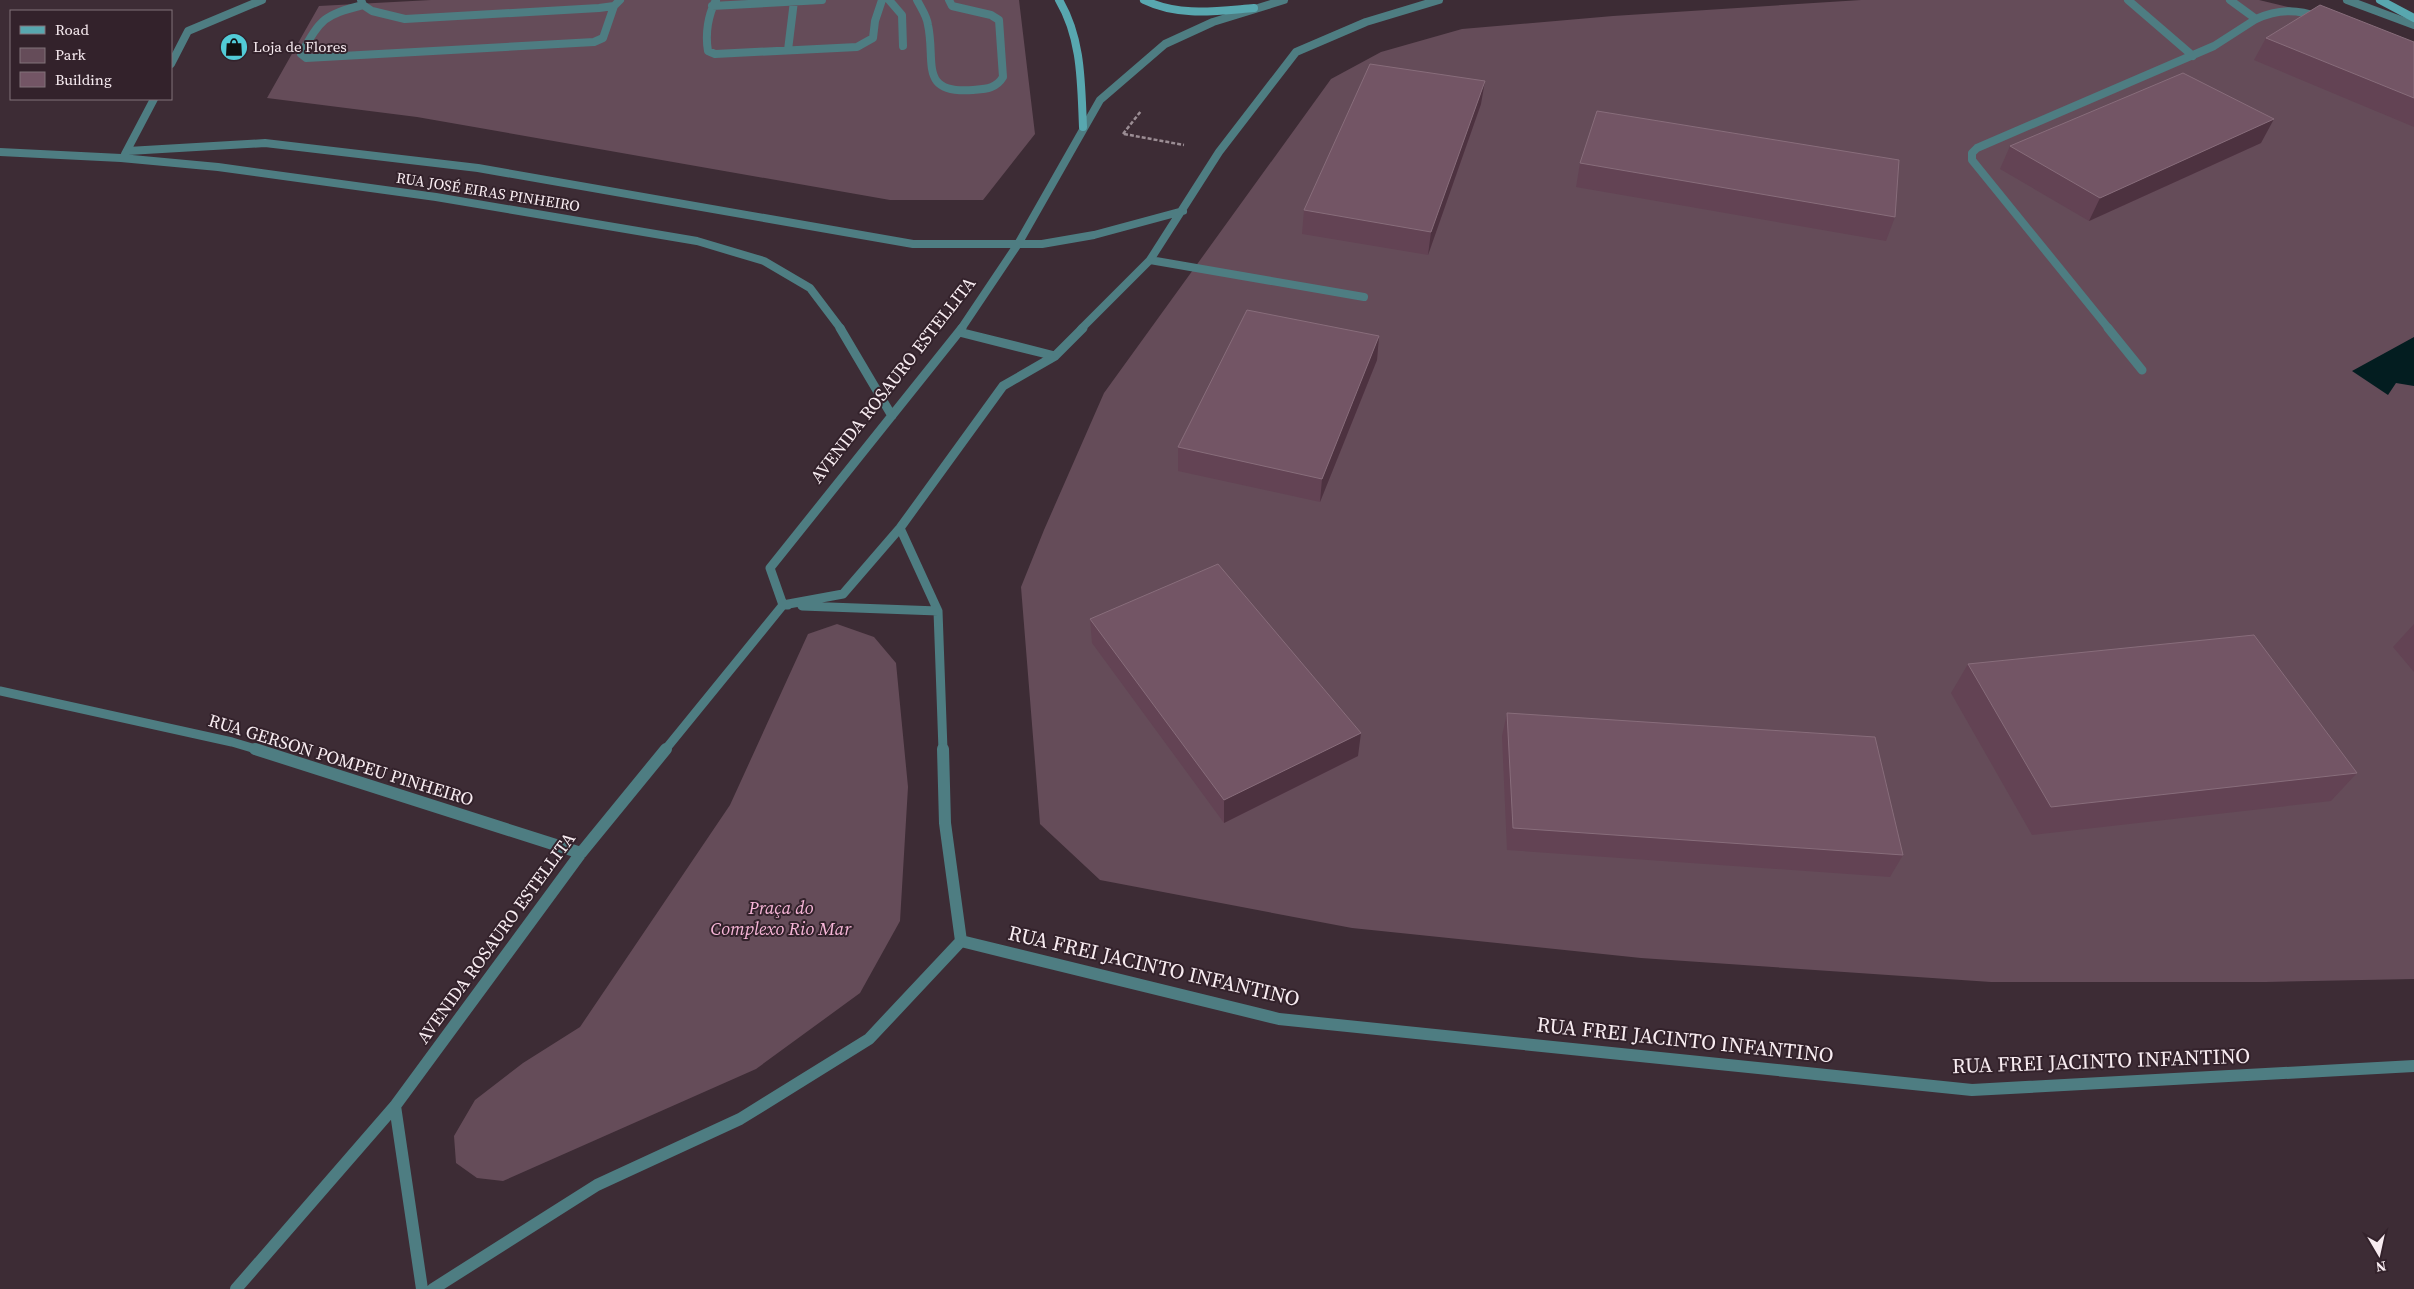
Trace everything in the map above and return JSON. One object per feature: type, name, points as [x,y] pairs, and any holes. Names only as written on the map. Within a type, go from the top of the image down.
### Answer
[{"type":"main road","points":[[1059,0],[1066,9],[1077,41],[1082,127]]},
{"type":"main road","points":[[1144,0],[1173,10],[1201,12],[1254,8]]},
{"type":"main road","points":[[2380,0],[2414,18]]},
{"type":"street","points":[[172,62],[188,31],[262,0]]},
{"type":"street","points":[[614,6],[405,19],[372,11],[362,3],[329,13],[321,19],[301,54],[306,58],[594,42],[603,38],[614,6],[620,0]]},
{"type":"street","points":[[822,0],[714,3],[706,44],[708,51],[715,54],[857,47],[874,38],[875,21],[882,0]]},
{"type":"street","points":[[890,0],[899,6],[904,15],[903,46]]},
{"type":"street","points":[[917,0],[929,26],[931,77],[937,85],[946,90],[959,92],[992,88],[1000,83],[1003,77],[999,20],[991,14],[952,6],[949,0]]},
{"type":"street","name":"AVENIDA ROSAURO ESTELLITA","points":[[236,1289],[395,1106],[581,853],[783,605],[770,568],[959,332],[1018,244],[1078,142],[1082,127],[1100,100],[1164,44],[1213,22],[1284,0]]},
{"type":"street","points":[[783,605],[843,594],[900,528],[1003,386],[1055,356],[1150,260],[1219,152],[1296,52],[1366,22],[1439,0]]},
{"type":"street","points":[[2128,0],[2194,56]]},
{"type":"street","points":[[2230,0],[2256,19]]},
{"type":"street","points":[[2347,0],[2414,25]]},
{"type":"street","points":[[788,50],[794,2]]},
{"type":"street","points":[[2142,370],[1972,160],[1972,153],[1977,148],[2194,56],[2272,11],[2304,11],[2330,21]]},
{"type":"street","points":[[121,158],[128,150],[153,100]]},
{"type":"street","points":[[128,150],[265,143],[478,168],[913,244],[1042,244],[1094,236],[1183,211]]},
{"type":"street","name":"RUA JOSÉ EIRAS PINHEIRO","points":[[0,152],[121,158],[218,167],[436,197],[697,241],[764,261],[810,288],[847,336],[892,416]]},
{"type":"street","points":[[1150,260],[1364,297]]},
{"type":"street","points":[[959,332],[1055,356]]},
{"type":"street","points":[[433,1289],[597,1186],[740,1119],[869,1039],[961,941],[944,823],[938,611],[900,528]]},
{"type":"street","points":[[783,605],[938,611]]},
{"type":"street","name":"RUA GERSON POMPEU PINHEIRO","points":[[0,691],[232,742],[581,853]]},
{"type":"street","name":"RUA FREI JACINTO INFANTINO","points":[[961,941],[1279,1018],[1972,1090],[2414,1066]]},
{"type":"street","points":[[395,1106],[422,1289]]},
{"type":"path","points":[[1082,127],[1219,152]]},
{"type":"green space","points":[[431,0],[1019,0],[1035,134],[983,200],[890,200],[417,117],[267,98],[319,6]]},
{"type":"green space","points":[[1861,0],[2259,0],[2321,15],[2414,44],[2414,979],[2265,982],[1991,982],[1641,958],[1352,928],[1100,880],[1040,824],[1021,587],[1104,393],[1331,79],[1381,52],[1462,29],[1613,16]]},
{"type":"green space","name":"Praça do Complexo Rio Mar","points":[[837,624],[874,637],[896,663],[908,787],[900,921],[860,993],[756,1069],[503,1181],[477,1178],[456,1163],[454,1136],[475,1100],[523,1063],[580,1027],[730,805],[808,634]]},
{"type":"water","points":[[2414,337],[2414,386],[2396,383],[2388,395],[2352,371]]},
{"type":"building","points":[[2320,5],[2414,42],[2414,98],[2266,38]]},
{"type":"building","points":[[1370,64],[1485,81],[1431,232],[1304,210]]},
{"type":"building","points":[[2183,73],[2274,119],[2100,198],[2010,146]]},
{"type":"building","points":[[1597,111],[1899,160],[1895,217],[1580,163]]},
{"type":"building","points":[[1247,310],[1379,336],[1322,479],[1178,447]]},
{"type":"building","points":[[1218,564],[1361,733],[1224,800],[1090,619]]},
{"type":"building","points":[[2254,635],[2357,773],[2051,807],[1968,664]]},
{"type":"building","points":[[1507,713],[1875,737],[1903,855],[1513,828]]},
{"type":"place","name":"Loja de Flores","points":[[234,47]]}]
